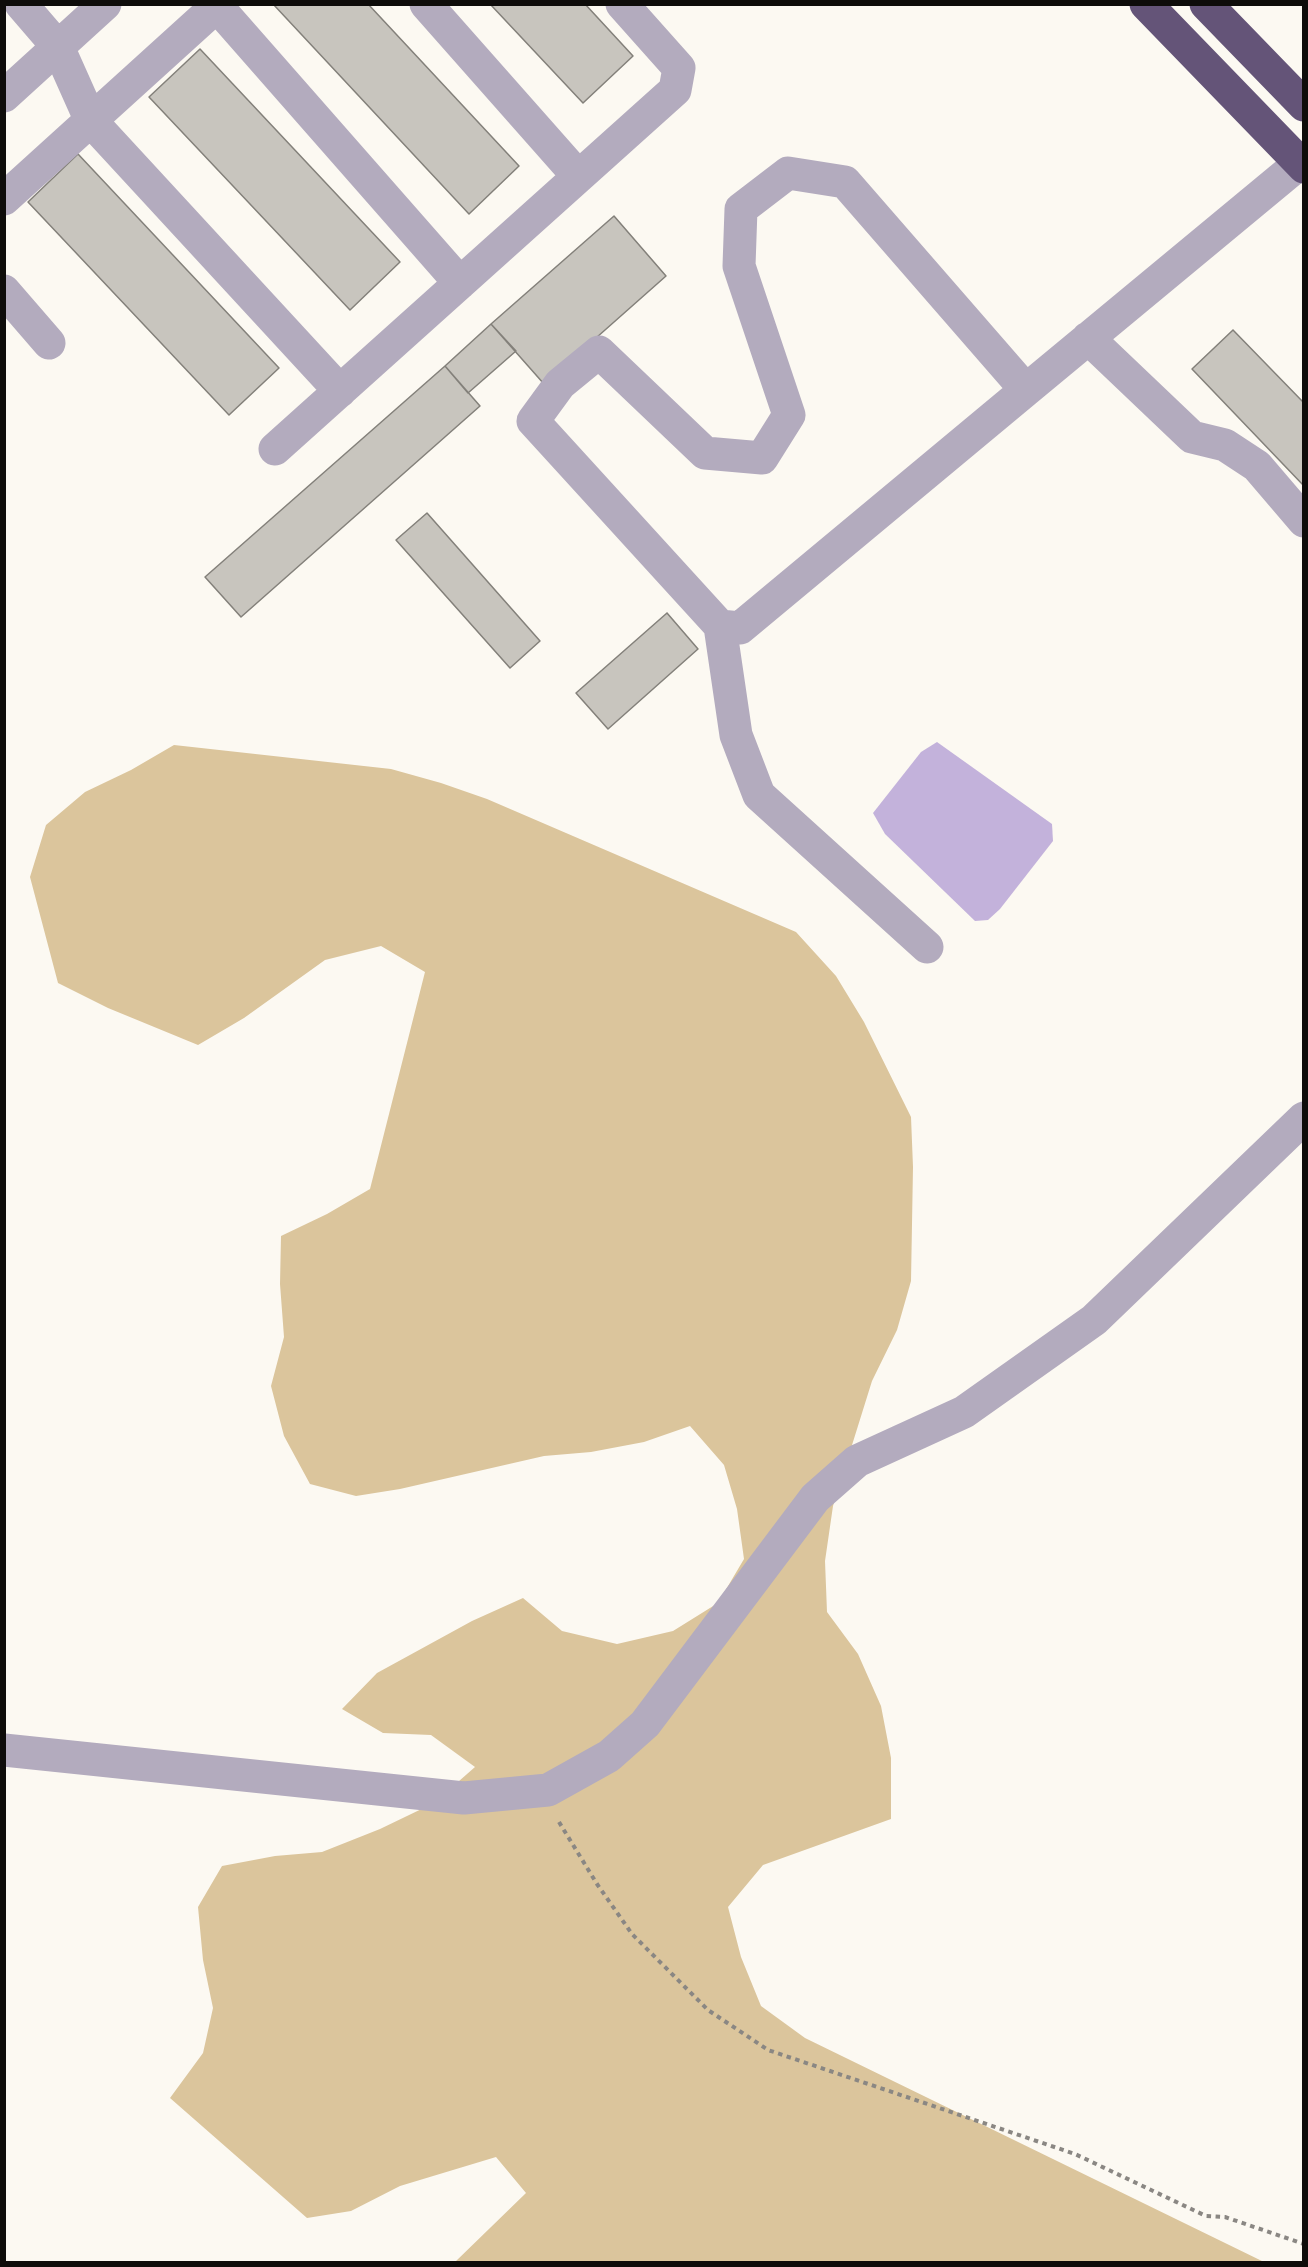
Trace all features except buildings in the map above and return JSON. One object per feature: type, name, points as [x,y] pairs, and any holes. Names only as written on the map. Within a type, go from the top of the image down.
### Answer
[{"type":"highway","points":[[1146,4],[1302,165]]},
{"type":"highway","points":[[1206,4],[1304,105]]},
{"type":"street","points":[[21,4],[58,47],[91,121],[340,391]]},
{"type":"street","points":[[4,96],[105,4]]},
{"type":"street","points":[[426,4],[578,176]]},
{"type":"street","points":[[275,449],[675,90],[679,68],[622,4]]},
{"type":"street","points":[[4,199],[217,5],[460,283]]},
{"type":"street","points":[[720,626],[740,628],[1088,338],[1302,165]]},
{"type":"street","points":[[927,947],[759,795],[736,735],[720,626],[533,421],[560,384],[599,352],[705,453],[762,458],[789,415],[739,266],[741,209],[788,173],[844,182],[1026,390]]},
{"type":"street","points":[[4,291],[49,343]]},
{"type":"street","points":[[1088,338],[1192,437],[1225,445],[1257,466],[1304,521]]},
{"type":"street","points":[[4,1750],[464,1798],[548,1790],[609,1756],[645,1724],[815,1498],[857,1461],[964,1412],[1094,1320],[1304,1118]]},
{"type":"path","points":[[540,1790],[597,1884],[632,1934],[708,2010],[768,2050],[1075,2154],[1206,2216],[1225,2217],[1304,2244]]},
{"type":"shaded area","points":[[937,742],[1052,824],[1053,841],[1000,909],[988,920],[975,921],[885,834],[873,813],[921,752]]},
{"type":"shaded area","points":[[174,745],[391,769],[487,799],[796,932],[836,976],[864,1022],[911,1117],[913,1167],[911,1281],[897,1330],[872,1381],[833,1506],[825,1561],[827,1612],[858,1654],[881,1706],[891,1758],[891,1819],[763,1865],[728,1907],[741,1957],[761,2006],[805,2038],[1264,2262],[455,2262],[526,2193],[496,2157],[400,2186],[351,2211],[307,2218],[170,2098],[203,2053],[213,2008],[203,1960],[198,1907],[222,1866],[275,1856],[322,1852],[380,1829],[434,1803],[475,1767],[431,1735],[383,1733],[342,1709],[377,1673],[472,1621],[523,1598],[562,1631],[617,1644],[673,1631],[718,1603],[744,1559],[737,1509],[724,1465],[690,1426],[644,1442],[591,1452],[544,1456],[400,1489],[356,1496],[310,1484],[284,1436],[271,1386],[284,1337],[280,1284],[281,1236],[327,1214],[370,1189],[425,972],[381,946],[325,960],[244,1018],[198,1045],[108,1008],[58,983],[30,877],[46,825],[85,792],[131,770]]}]
